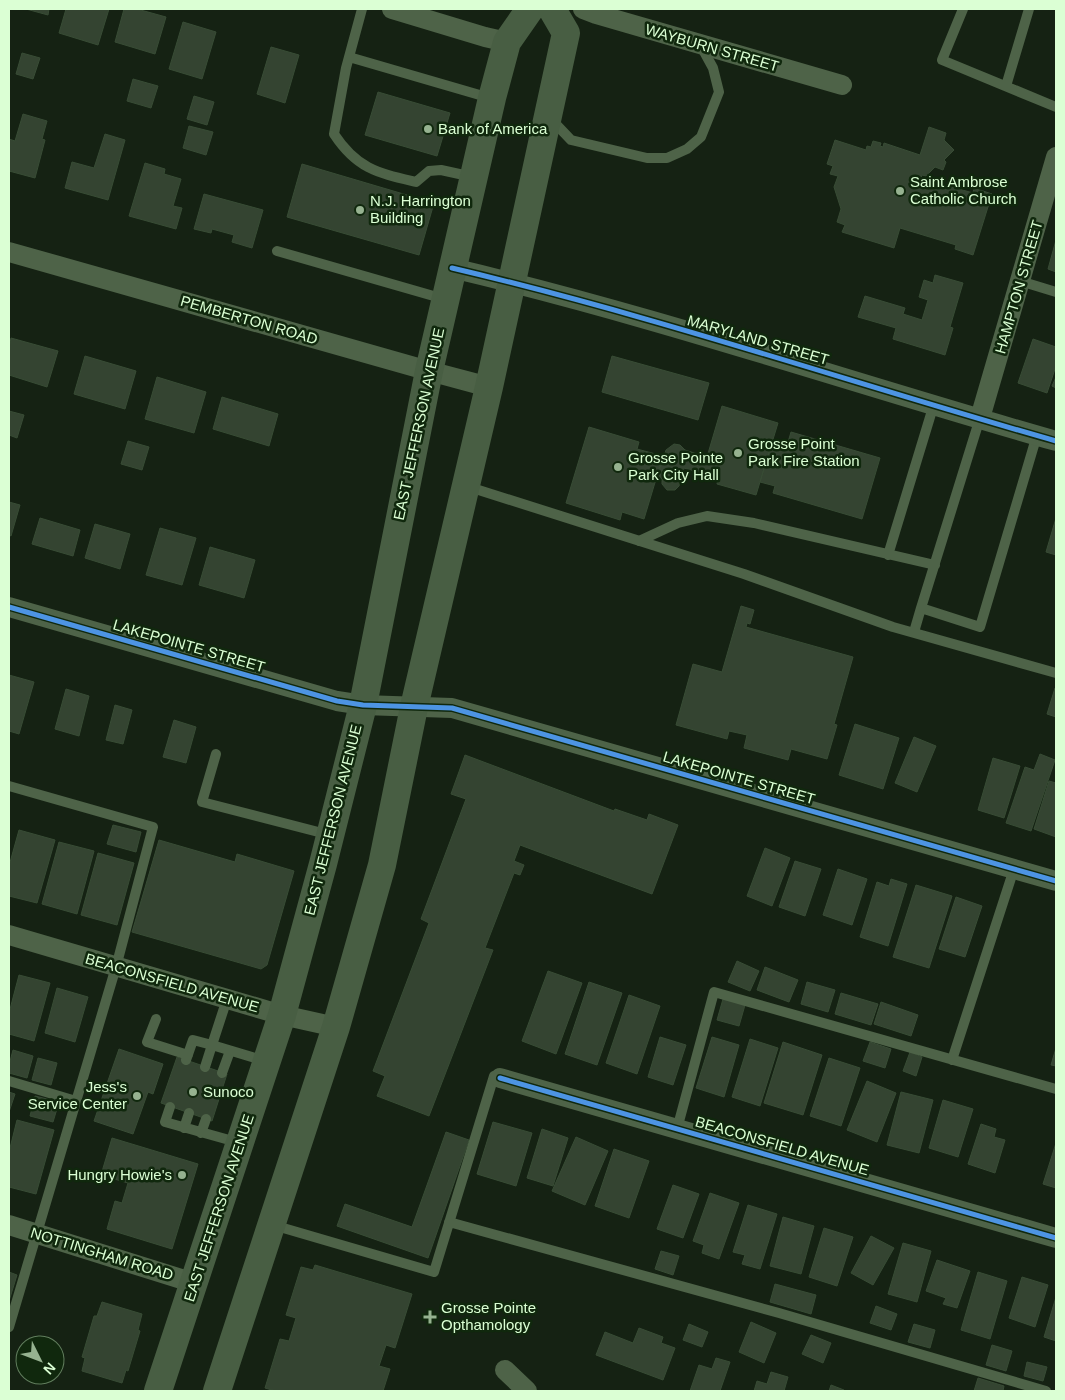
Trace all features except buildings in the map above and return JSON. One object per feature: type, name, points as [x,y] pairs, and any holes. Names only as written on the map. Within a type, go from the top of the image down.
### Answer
[{"type":"main road","name":"EAST JEFFERSON AVENUE","points":[[158,1391],[282,1015],[331,835],[363,705],[396,531],[445,300],[492,98],[507,42],[530,9]]},
{"type":"main road","points":[[217,1391],[336,1027],[382,865],[414,707],[490,387],[566,33],[552,9]]},
{"type":"street","points":[[392,9],[507,42]]},
{"type":"street","name":"WAYBURN STREET","points":[[583,9],[842,85]]},
{"type":"street","name":"HAMPTON STREET","points":[[980,418],[1056,157]]},
{"type":"street","name":"PEMBERTON ROAD","points":[[9,252],[490,387]]},
{"type":"street","name":"MARYLAND STREET","points":[[452,268],[512,282],[1047,438]]},
{"type":"street","name":"LAKEPOINTE STREET","points":[[9,607],[337,701],[363,705],[452,708],[1056,881]]},
{"type":"street","name":"BEACONSFIELD AVENUE","points":[[9,935],[282,1015],[336,1027]]},
{"type":"street","name":"BEACONSFIELD AVENUE","points":[[500,1078],[1056,1238]]},
{"type":"street","name":"NOTTINGHAM ROAD","points":[[9,1225],[194,1282]]},
{"type":"street","points":[[505,1370],[527,1391]]},
{"type":"lane","points":[[362,9],[349,57],[334,134],[342,146],[356,160],[378,173],[416,182],[429,171],[440,170],[473,177]]},
{"type":"lane","points":[[963,9],[942,60],[1056,107]]},
{"type":"lane","points":[[1006,86],[1029,9]]},
{"type":"lane","points":[[548,116],[571,140],[647,158],[667,158],[686,149],[701,137],[719,92],[714,68],[701,45]]},
{"type":"lane","points":[[349,57],[492,98]]},
{"type":"lane","points":[[277,251],[445,300]]},
{"type":"lane","points":[[1020,281],[1056,292]]},
{"type":"lane","points":[[888,555],[934,404]]},
{"type":"lane","points":[[914,632],[980,418]]},
{"type":"lane","points":[[921,608],[980,627],[1047,438]]},
{"type":"lane","points":[[466,486],[744,574],[914,632],[1056,673]]},
{"type":"lane","points":[[639,541],[678,522],[708,516],[754,523],[935,565]]},
{"type":"lane","points":[[216,754],[202,802],[331,835]]},
{"type":"lane","points":[[9,786],[154,827],[116,966],[9,1326]]},
{"type":"lane","points":[[952,1060],[1014,869]]},
{"type":"lane","points":[[677,1129],[714,992],[1056,1089]]},
{"type":"lane","points":[[205,1067],[228,999]]},
{"type":"lane","points":[[156,1019],[148,1042],[187,1057],[193,1040],[267,1061]]},
{"type":"lane","points":[[222,1073],[230,1051]]},
{"type":"lane","points":[[272,1225],[434,1272],[494,1076],[500,1078]]},
{"type":"lane","points":[[9,1081],[76,1101]]},
{"type":"lane","points":[[170,1107],[165,1122],[240,1143]]},
{"type":"lane","points":[[184,1128],[190,1113]]},
{"type":"lane","points":[[202,1133],[206,1119]]},
{"type":"lane","points":[[449,1222],[779,1312],[1046,1391]]},
{"type":"cycle path","points":[[452,268],[604,307],[1056,441]]},
{"type":"cycle path","points":[[9,607],[337,701],[363,705],[452,708],[1056,881]]},
{"type":"cycle path","points":[[500,1078],[1056,1238]]},
{"type":"place","name":"Bank of America","points":[[428,129]]},
{"type":"place","name":"Saint Ambrose Catholic Church","points":[[900,191]]},
{"type":"place","name":"N.J. Harrington Building","points":[[360,210]]},
{"type":"place","name":"Grosse Point Park Fire Station","points":[[738,453]]},
{"type":"place","name":"Grosse Pointe Park City Hall","points":[[618,467]]},
{"type":"place","name":"Sunoco","points":[[193,1092]]},
{"type":"place","name":"Jess's Service Center","points":[[137,1096]]},
{"type":"place","name":"Hungry Howie's","points":[[182,1175]]},
{"type":"place","name":"Grosse Pointe Opthamology","points":[[430,1317]]}]
